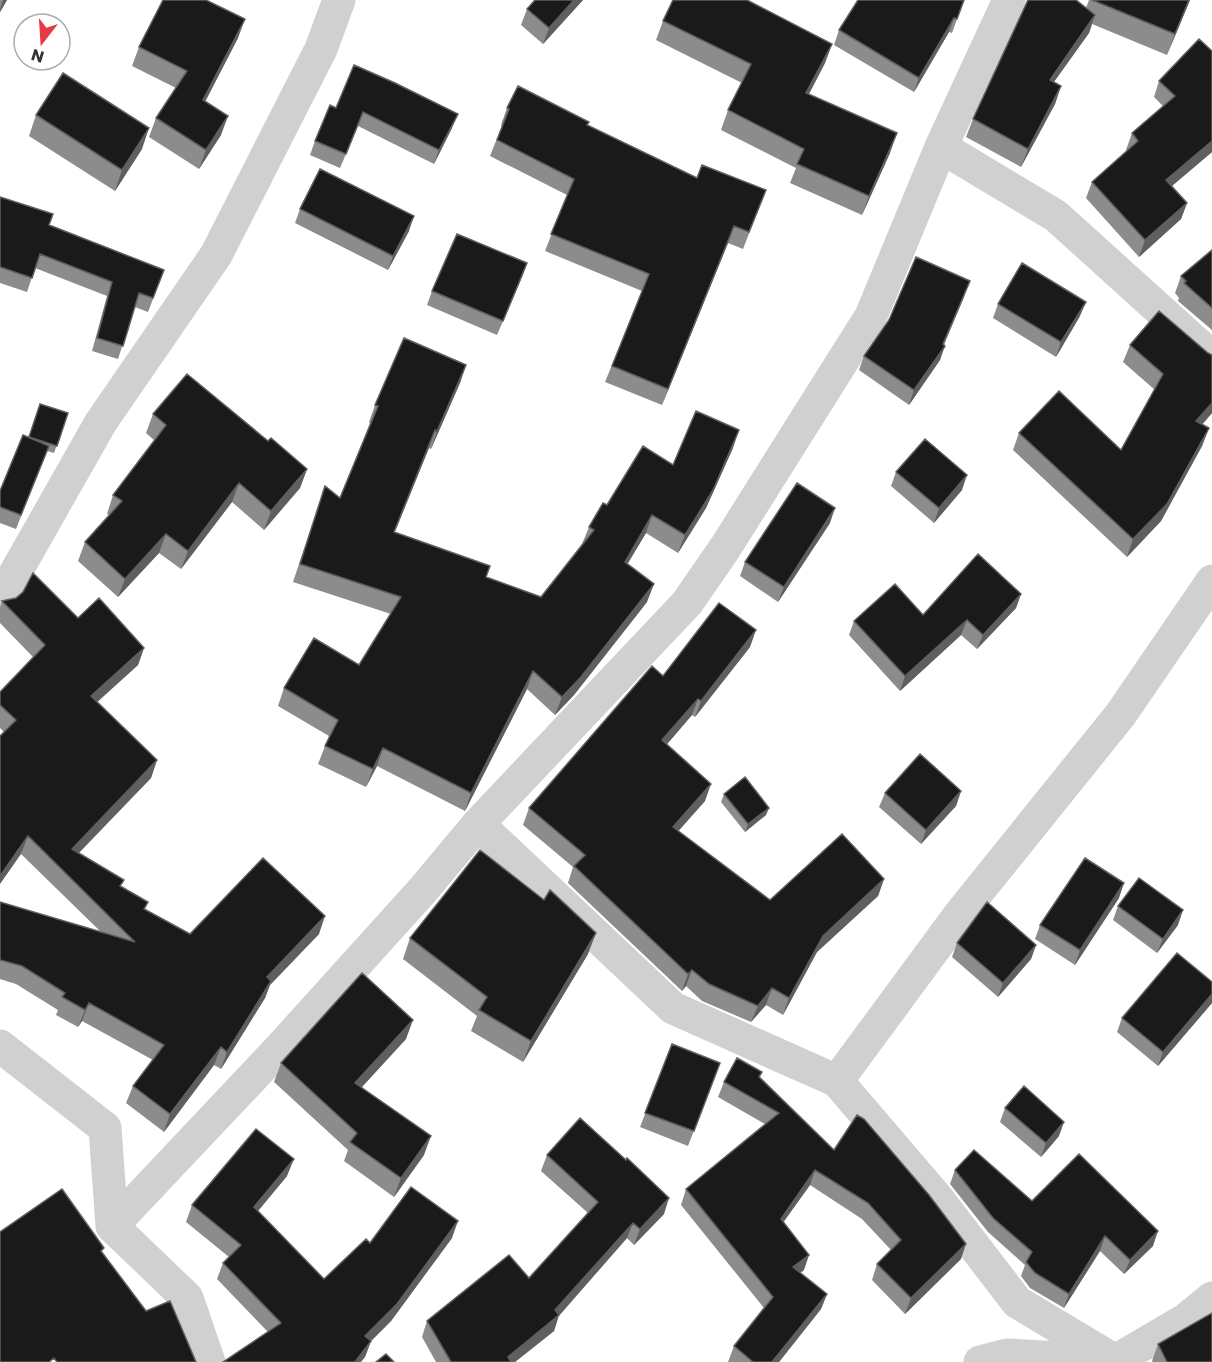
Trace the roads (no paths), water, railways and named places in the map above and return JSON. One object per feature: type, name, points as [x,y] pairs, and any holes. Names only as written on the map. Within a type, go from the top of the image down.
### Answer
[{"type":"street","points":[[0,600],[100,422],[216,255],[321,49],[339,0]]},
{"type":"street","points":[[112,1226],[289,1038],[422,891],[478,824],[687,603],[725,549],[871,316],[940,147],[1009,0]]},
{"type":"street","points":[[940,147],[1056,216],[1212,355]]},
{"type":"street","points":[[837,1081],[960,914],[1121,714],[1212,581]]},
{"type":"street","points":[[478,824],[673,1008],[837,1081],[938,1199],[1017,1302],[1116,1361]]},
{"type":"street","points":[[0,1046],[105,1128],[112,1226],[187,1298],[209,1362]]},
{"type":"street","points":[[980,1362],[1007,1355],[1116,1361],[1185,1320],[1212,1298]]}]
